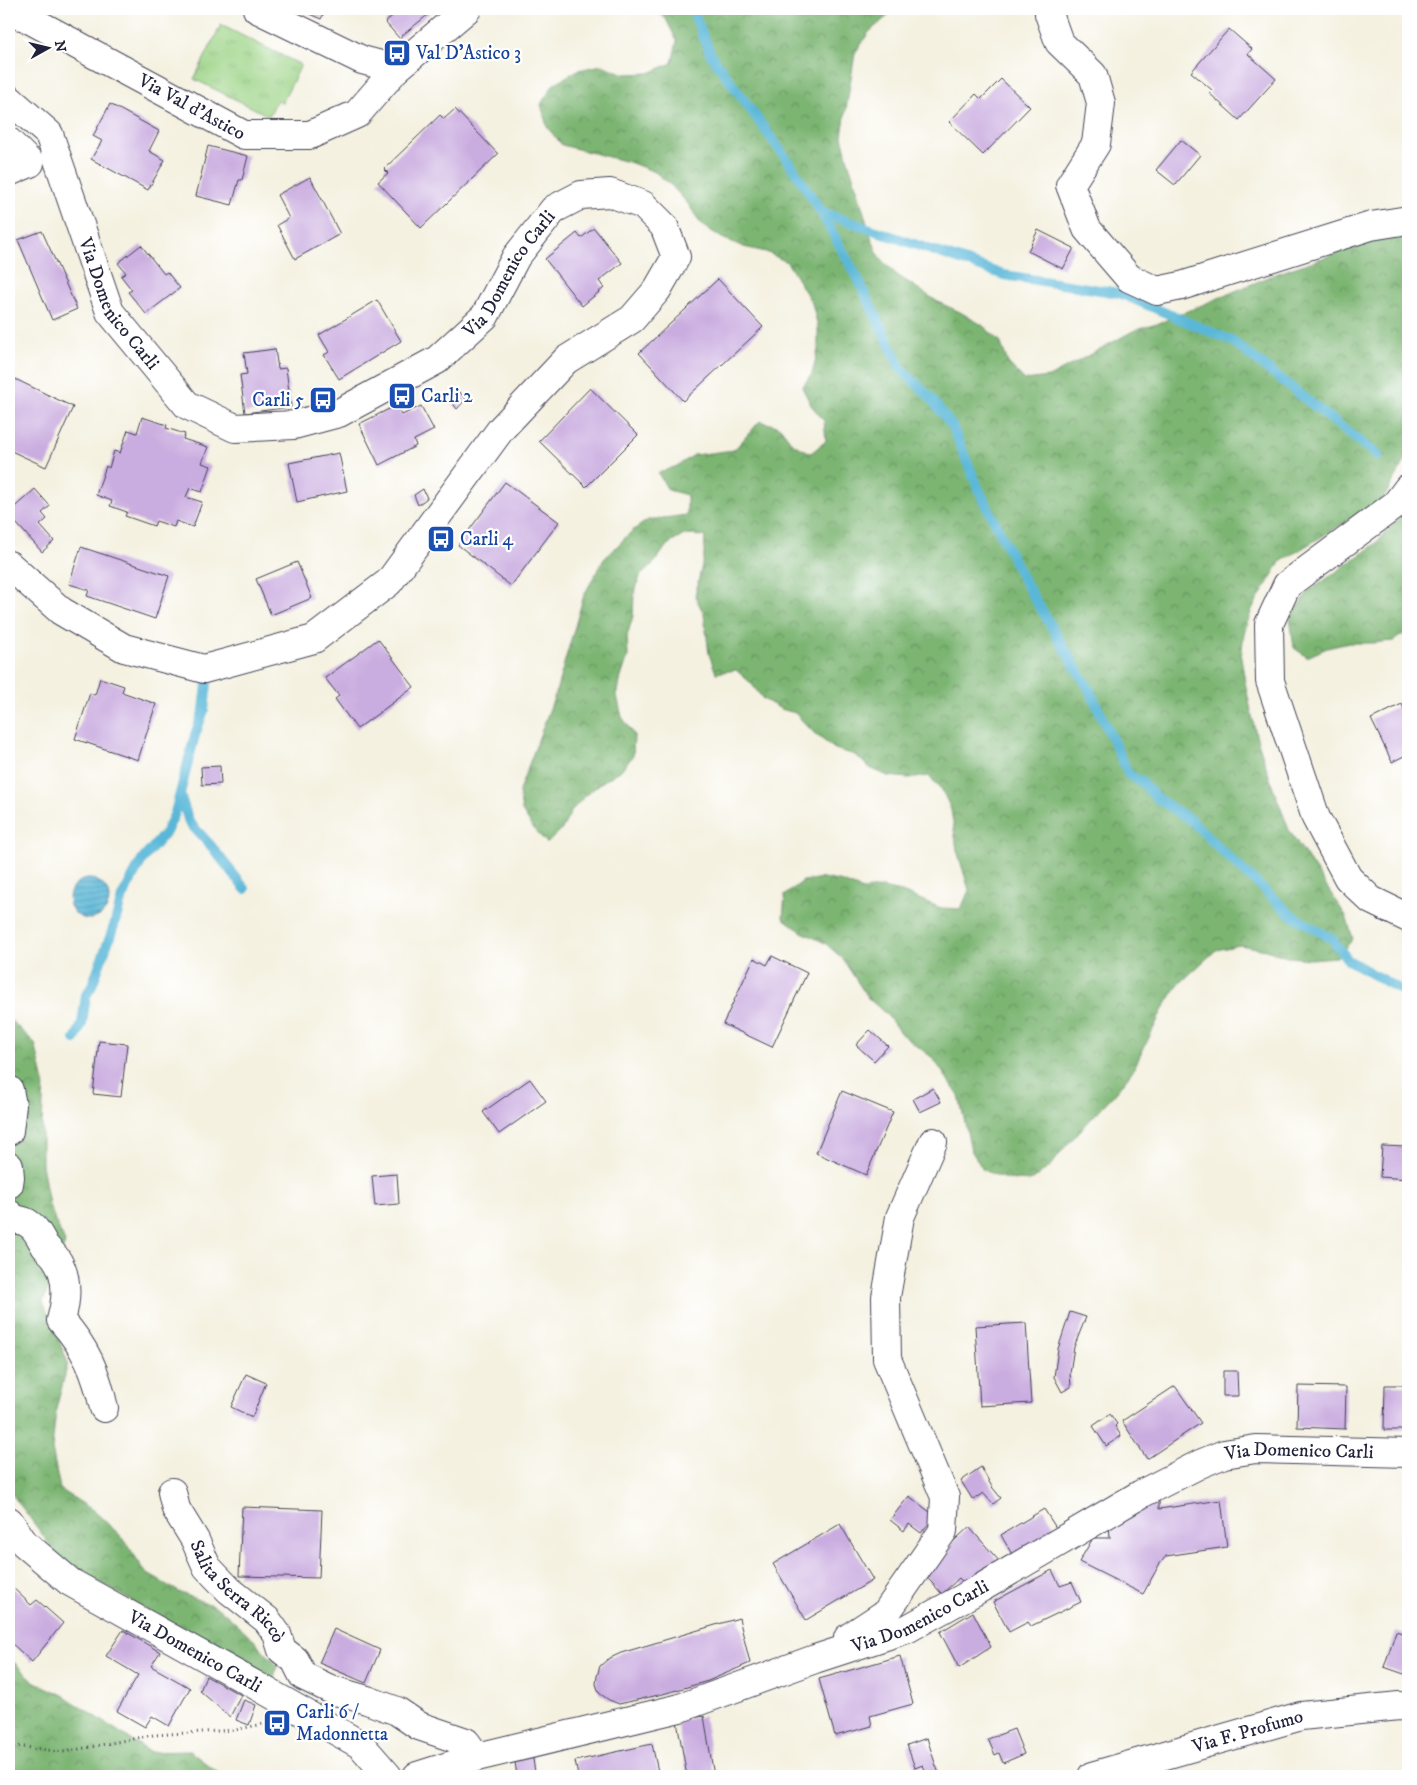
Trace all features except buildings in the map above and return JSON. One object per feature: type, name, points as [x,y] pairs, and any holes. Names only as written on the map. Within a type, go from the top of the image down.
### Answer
[{"type":"street","points":[[257,9],[362,60],[396,69]]},
{"type":"street","name":"Via Val d'Astico","points":[[9,13],[25,17],[244,135],[310,135],[357,114],[396,69],[467,9]]},
{"type":"street","points":[[1052,9],[1049,14],[1059,42],[1093,75],[1101,103],[1096,144],[1070,185],[1087,229],[1129,278],[1158,291],[1181,286],[1371,226],[1408,220]]},
{"type":"street","name":"Via Domenico Carli","points":[[9,99],[49,134],[110,312],[187,405],[235,428],[294,425],[339,413],[437,360],[485,316],[516,257],[554,209],[580,195],[610,193],[643,205],[664,226],[676,257],[657,290],[632,319],[566,360],[501,429],[389,582],[314,639],[204,668],[124,648],[61,611],[9,565]]},
{"type":"street","points":[[9,142],[30,164],[9,172]]},
{"type":"street","points":[[1408,488],[1396,504],[1287,584],[1270,624],[1270,681],[1316,818],[1348,878],[1371,900],[1408,918]]},
{"type":"street","points":[[9,1090],[12,1105],[9,1131]]},
{"type":"street","points":[[815,1659],[886,1613],[944,1531],[945,1497],[887,1359],[886,1297],[900,1217],[933,1142]]},
{"type":"street","points":[[9,1166],[9,1184]]},
{"type":"street","points":[[9,1214],[14,1220],[29,1224],[46,1248],[56,1258],[64,1273],[67,1288],[65,1307],[61,1320],[74,1335],[91,1363],[98,1381],[104,1408]]},
{"type":"street","name":"Via Domenico Carli","points":[[417,1776],[477,1756],[680,1708],[815,1659],[907,1629],[1141,1494],[1224,1454],[1256,1449],[1408,1453]]},
{"type":"street","name":"Salita Serra Riccò","points":[[172,1492],[176,1509],[195,1540],[207,1567],[230,1590],[267,1620],[277,1634],[282,1650],[295,1660],[303,1676],[332,1690],[368,1700],[397,1712],[419,1726],[466,1742],[477,1756]]},
{"type":"street","name":"Via Domenico Carli","points":[[9,1521],[24,1543],[70,1582],[361,1745],[388,1776]]},
{"type":"street","name":"Via F. Profumo","points":[[1092,1776],[1301,1716],[1399,1706],[1408,1707]]},
{"type":"path","points":[[9,1746],[63,1752],[153,1735],[235,1730],[264,1724]]},
{"type":"green space","points":[[653,9],[896,9],[869,32],[855,53],[842,136],[870,234],[879,257],[897,275],[938,302],[982,325],[1000,341],[1008,363],[1025,380],[1049,377],[1133,331],[1157,324],[1278,273],[1388,236],[1408,233],[1407,458],[1383,499],[1280,562],[1252,609],[1244,633],[1241,657],[1256,735],[1289,830],[1346,916],[1353,939],[1337,957],[1311,959],[1287,957],[1266,950],[1240,945],[1216,950],[1179,984],[1165,1005],[1133,1070],[1117,1091],[1065,1147],[1051,1166],[1030,1181],[1006,1179],[983,1170],[971,1150],[959,1096],[933,1058],[901,1034],[887,1015],[868,998],[842,958],[825,943],[802,932],[783,918],[785,895],[803,881],[823,878],[843,882],[862,890],[882,888],[902,892],[941,908],[961,909],[969,890],[957,850],[951,809],[942,790],[929,776],[908,778],[888,776],[870,768],[855,755],[835,749],[815,734],[795,713],[781,709],[763,699],[751,683],[736,670],[716,673],[709,654],[704,614],[695,596],[704,556],[705,536],[684,535],[667,545],[655,562],[640,576],[634,596],[633,616],[627,636],[628,656],[617,696],[622,717],[634,735],[633,756],[620,771],[586,795],[572,810],[562,829],[547,843],[533,828],[522,811],[519,791],[555,695],[584,595],[604,559],[632,531],[648,520],[687,515],[687,495],[668,490],[658,473],[677,466],[694,455],[734,450],[760,421],[780,427],[793,444],[811,453],[826,441],[824,421],[811,405],[802,387],[812,374],[818,350],[818,327],[812,303],[787,262],[766,252],[744,247],[722,238],[701,224],[689,205],[672,186],[655,172],[632,163],[562,145],[547,127],[541,104],[554,84],[578,70],[602,65],[624,74],[649,73],[672,63],[677,41],[666,19]]},
{"type":"green space","points":[[221,25],[301,65],[282,103],[277,100],[269,116],[194,79]]},
{"type":"green space","points":[[1408,508],[1408,631],[1393,641],[1349,643],[1327,648],[1307,657],[1294,648],[1290,618],[1308,592],[1374,545]]},
{"type":"green space","points":[[9,1019],[35,1043],[44,1083],[42,1164],[49,1205],[65,1243],[43,1302],[68,1363],[56,1409],[52,1449],[60,1489],[94,1511],[123,1538],[146,1573],[181,1593],[219,1608],[249,1635],[277,1665],[273,1683],[62,1561],[9,1490]]},
{"type":"green space","points":[[9,1657],[33,1681],[63,1695],[150,1752],[190,1751],[222,1776],[9,1776]]},
{"type":"water","points":[[85,879],[93,879],[100,882],[106,888],[109,899],[106,910],[100,916],[93,919],[85,919],[78,916],[72,910],[69,903],[69,895],[72,888],[78,882]]},
{"type":"waterway","points":[[692,9],[711,55],[793,168],[821,212],[857,277],[901,369],[929,396],[952,426],[980,492],[1023,579],[1090,691],[1129,775],[1142,782],[1155,797],[1192,821],[1290,914],[1332,939],[1348,960],[1408,994]]},
{"type":"waterway","points":[[821,212],[1004,275],[1119,293],[1232,341],[1378,456]]},
{"type":"waterway","points":[[75,1039],[82,1024],[86,995],[91,988],[114,926],[122,897],[142,860],[166,832],[175,813],[195,735],[204,710],[207,684]]},
{"type":"waterway","points":[[180,794],[189,822],[212,847],[245,889]]},
{"type":"place","name":"Val D'Astico 3","points":[[397,53]]},
{"type":"place","name":"Carli 2","points":[[402,396]]},
{"type":"place","name":"Carli 5","points":[[323,400]]},
{"type":"place","name":"Carli 4","points":[[441,539]]},
{"type":"place","name":"Carli 6 / Madonnetta","points":[[277,1723]]}]
